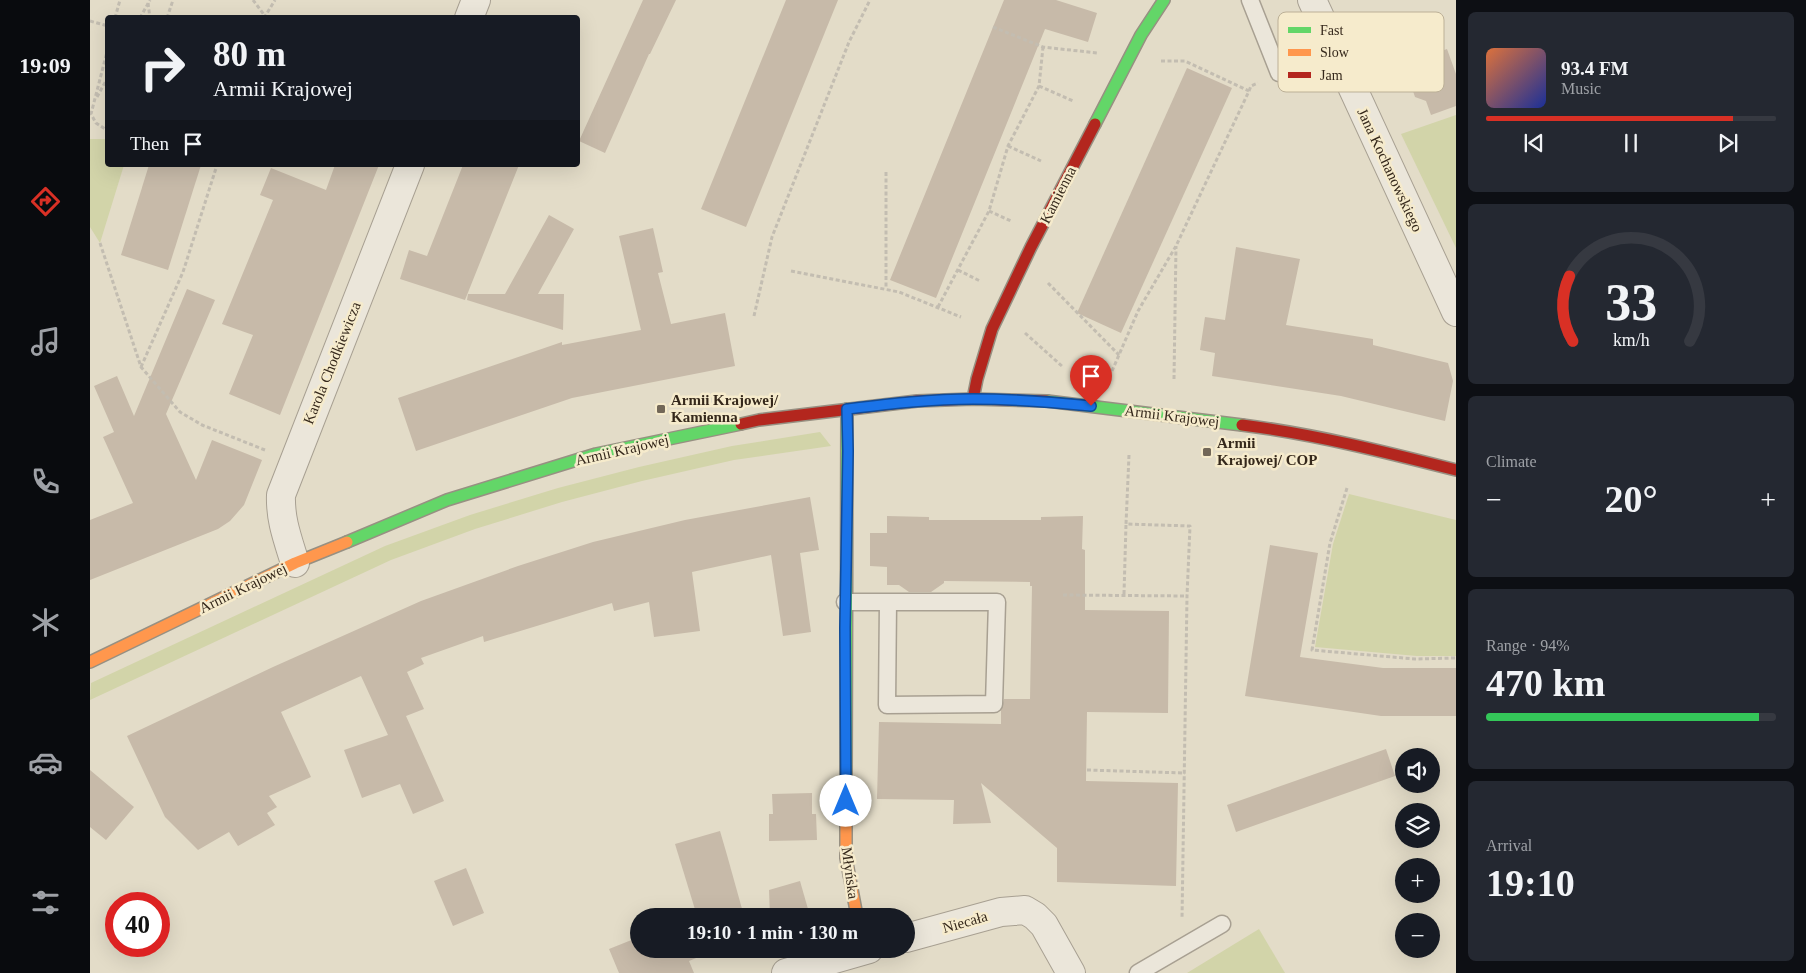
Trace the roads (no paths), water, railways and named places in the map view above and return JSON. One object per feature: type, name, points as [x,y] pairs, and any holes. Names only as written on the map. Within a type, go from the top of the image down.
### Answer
[{"type":"street","points":[[470,15],[476,0]]},
{"type":"street","name":"Kamienna","points":[[973,399],[992,329],[1128,61],[1164,0]]},
{"type":"street","name":"Jana Kochanowskiego","points":[[1312,0],[1318,12]]},
{"type":"street","name":"Jana Kochanowskiego","points":[[1354,92],[1456,312]]},
{"type":"street","name":"Karola Chodkiewicza","points":[[296,563],[282,525],[281,495],[409,167]]},
{"type":"street","name":"Armii Krajowej","points":[[90,662],[296,563],[447,500],[596,454],[759,420],[917,401],[973,399],[1046,401],[1276,429],[1345,442],[1456,469]]},
{"type":"street","name":"Młyńska","points":[[847,409],[845,602],[846,858],[856,908]]},
{"type":"street","name":"Niecała","points":[[915,936],[1001,912],[1026,910],[1044,925],[1071,973]]},
{"type":"street","points":[[786,973],[837,958]]},
{"type":"lane","points":[[1250,0],[1278,70]]},
{"type":"lane","points":[[845,602],[888,602],[996,602],[994,704],[887,705],[888,602]]},
{"type":"lane","points":[[1138,973],[1222,924]]},
{"type":"place","name":"Armii Krajowej/ Kamienna","points":[[661,409]]},
{"type":"place","name":"Armii Krajowej/ COP","points":[[1207,452]]}]
